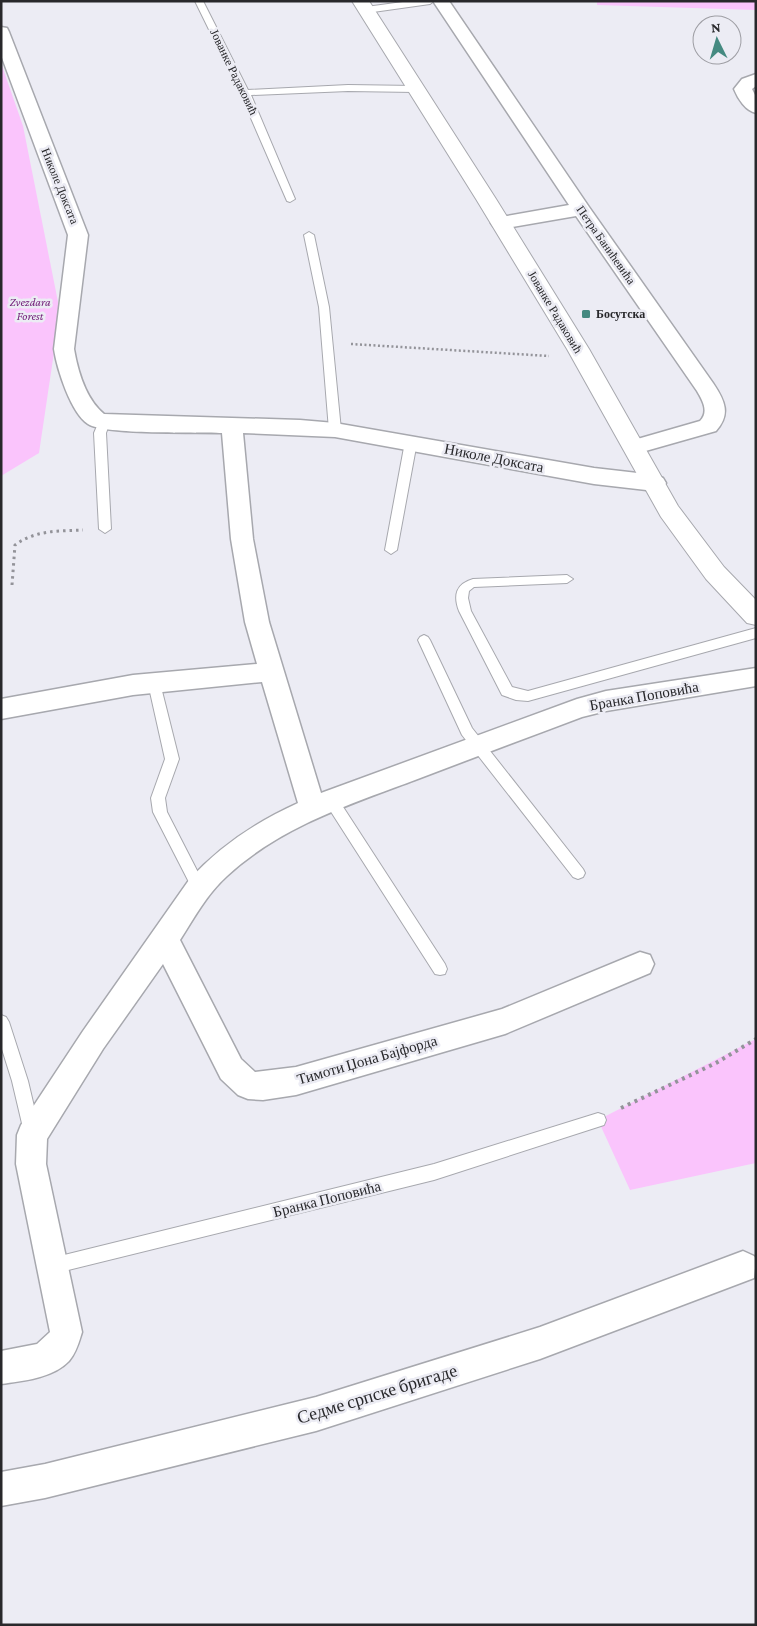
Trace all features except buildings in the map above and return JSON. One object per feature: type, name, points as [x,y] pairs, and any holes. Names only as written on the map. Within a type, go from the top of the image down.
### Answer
[{"type":"main road","name":"Јованке Радаковић","points":[[363,6],[578,349],[670,511],[692,544],[715,573],[756,616]]},
{"type":"street","name":"Петра Банићевића","points":[[441,1],[706,388],[715,404],[714,421],[708,426],[635,447]]},
{"type":"street","name":"Николе Доксата","points":[[1,32],[61,192],[77,228],[78,247],[72,275],[64,349],[72,383],[93,418],[104,422],[334,430],[412,442],[594,476],[655,483]]},
{"type":"street","points":[[750,102],[743,89],[748,83],[756,79]]},
{"type":"street","points":[[501,224],[582,209]]},
{"type":"street","points":[[232,425],[242,540],[257,622],[271,672],[322,804]]},
{"type":"street","points":[[1,709],[154,683],[271,672]]},
{"type":"street","name":"Бранка Поповића","points":[[1,1368],[42,1359],[56,1353],[64,1342],[66,1332],[63,1309],[31,1164],[32,1135],[93,1040],[199,888],[216,869],[260,835],[322,804],[577,708],[606,700],[756,677]]},
{"type":"street","name":"Тимоти Џона Бајфорда","points":[[165,939],[231,1070],[248,1085],[263,1086],[296,1081],[505,1021],[640,964]]},
{"type":"street","name":"Седме српске бригаде","points":[[1,1489],[316,1414],[540,1343],[743,1267]]},
{"type":"lane","name":"Јованке Радаковић","points":[[199,1],[245,93],[290,199]]},
{"type":"lane","points":[[363,6],[430,1]]},
{"type":"lane","points":[[245,93],[348,88],[415,90]]},
{"type":"lane","points":[[309,235],[324,307],[334,430]]},
{"type":"lane","points":[[104,422],[100,433],[105,529]]},
{"type":"lane","points":[[391,550],[412,442]]},
{"type":"lane","points":[[567,579],[473,583],[468,584],[463,589],[461,600],[465,611],[507,691],[516,695],[528,696],[756,633]]},
{"type":"lane","points":[[424,640],[460,719],[478,746],[578,872]]},
{"type":"lane","points":[[154,683],[172,759],[158,798],[160,812],[199,888]]},
{"type":"lane","points":[[322,804],[440,969]]},
{"type":"lane","name":"Бранка Поповића","points":[[1,1022],[20,1081],[32,1135]]},
{"type":"lane","name":"Бранка Поповића","points":[[52,1266],[434,1172],[598,1120]]},
{"type":"path","points":[[328,343],[556,357]]},
{"type":"path","points":[[12,585],[15,545],[23,537],[37,533],[105,529]]},
{"type":"path","points":[[598,1120],[716,1063],[756,1039]]},
{"type":"green space","points":[[597,1],[756,1],[756,10],[597,5]]},
{"type":"green space","name":"Zvezdara Forest","points":[[1,63],[23,126],[60,312],[39,453],[1,476]]},
{"type":"green space","points":[[756,1039],[756,1163],[630,1190],[598,1120]]},
{"type":"place","name":"Босутска","points":[[586,314]]}]
